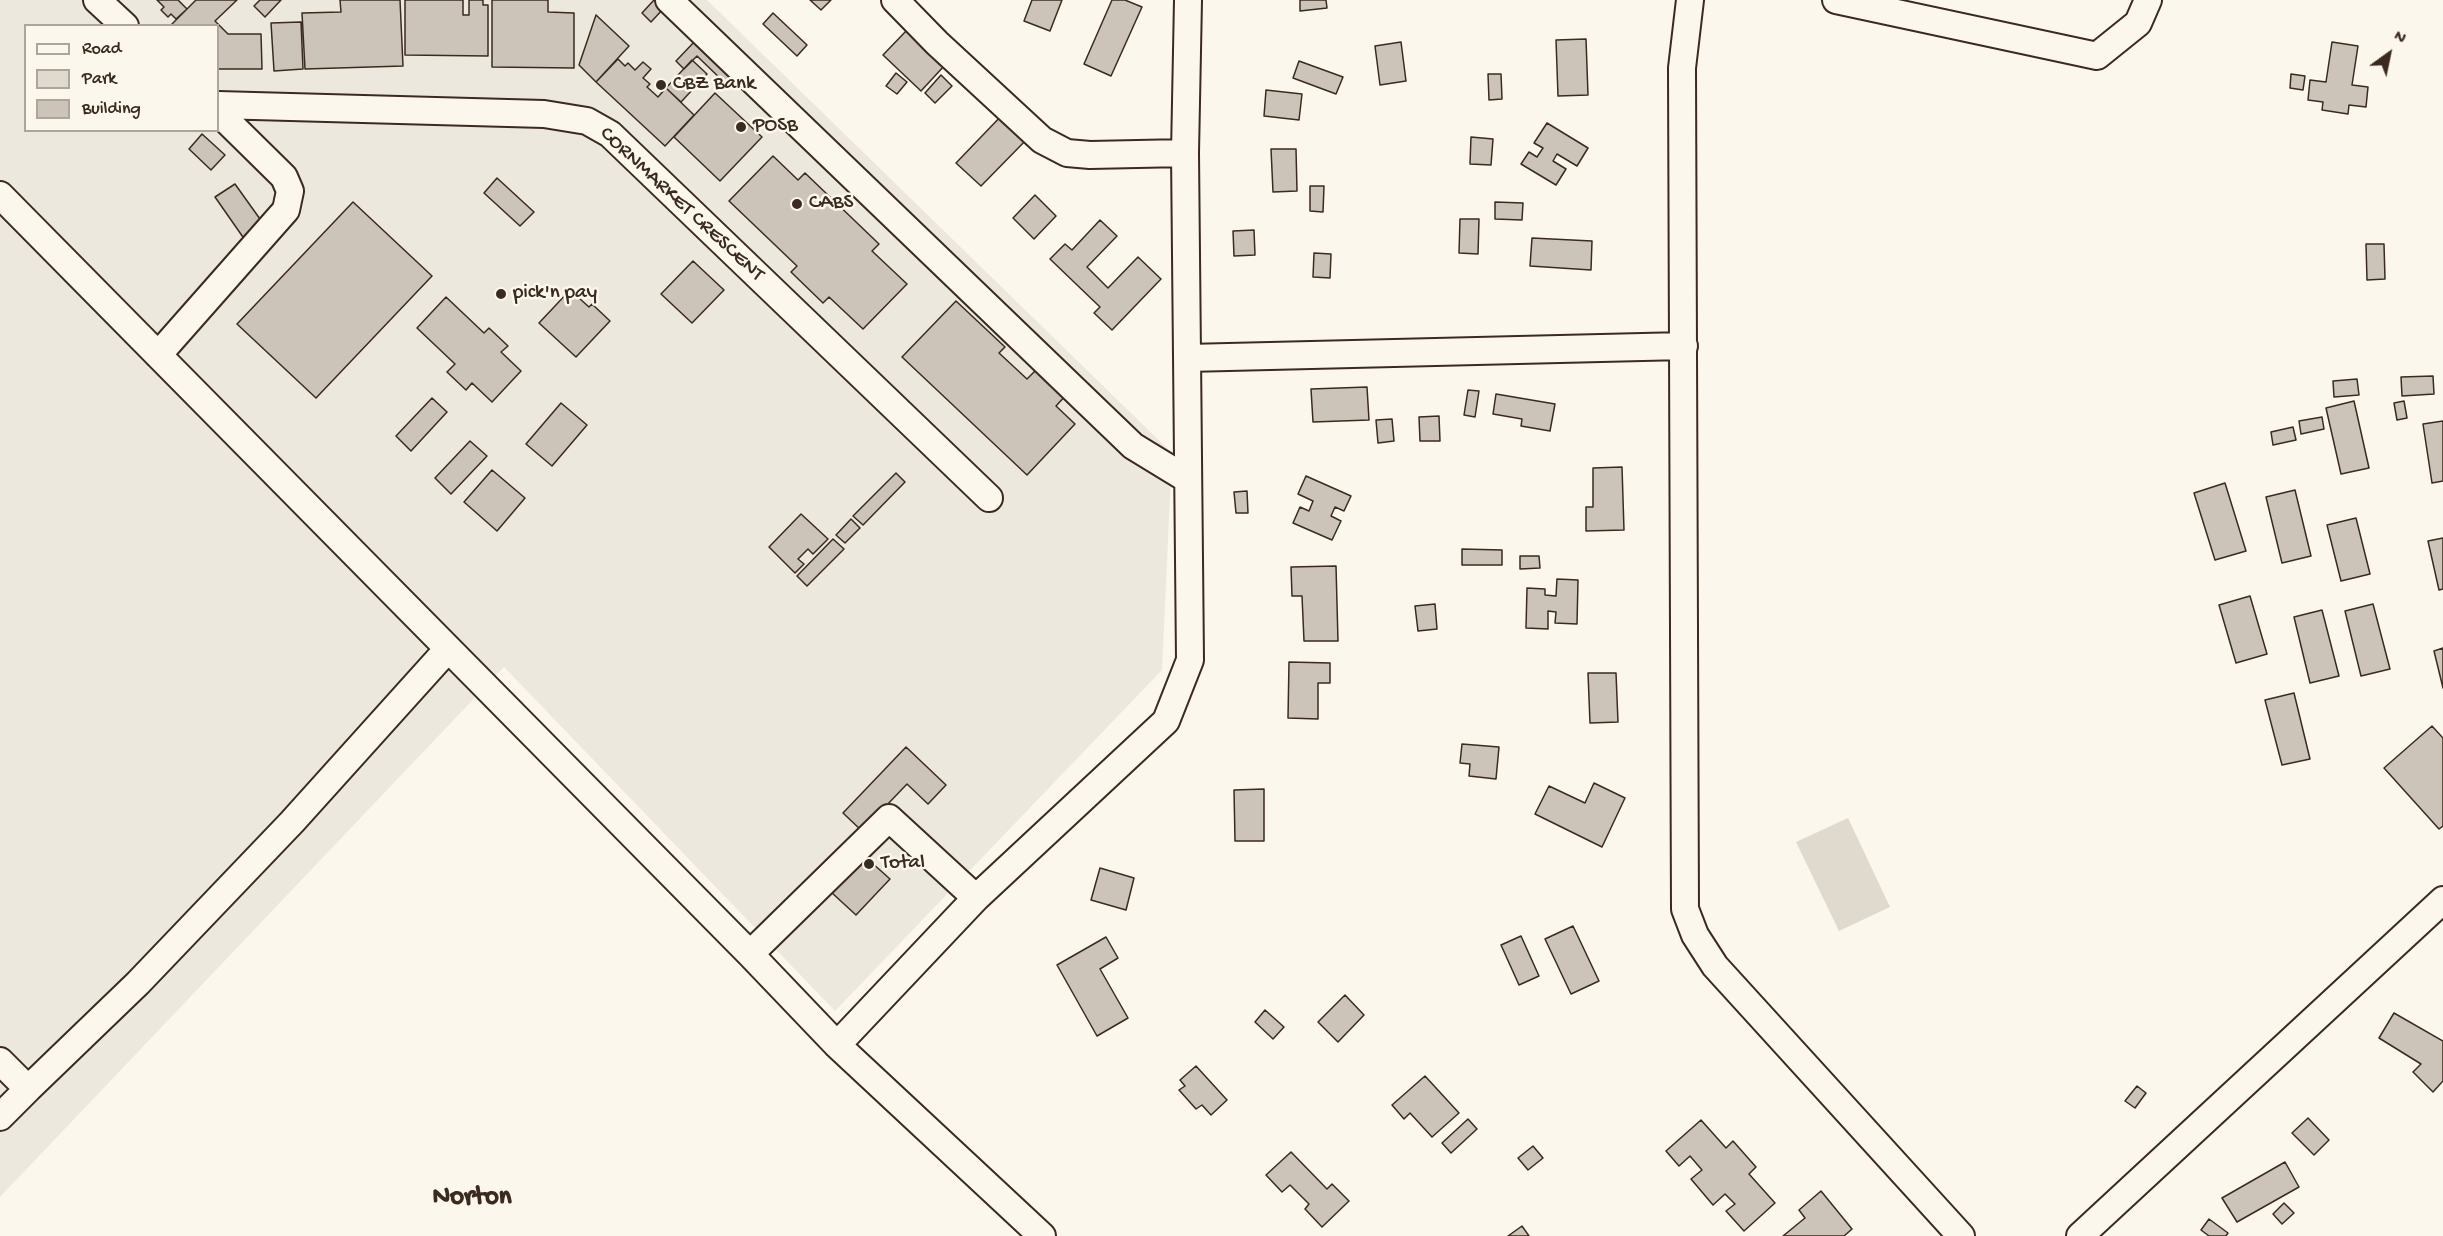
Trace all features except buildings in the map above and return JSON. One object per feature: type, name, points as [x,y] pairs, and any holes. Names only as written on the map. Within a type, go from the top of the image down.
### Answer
[{"type":"street","points":[[97,0],[123,24]]},
{"type":"street","points":[[669,0],[1133,446],[1187,479]]},
{"type":"street","points":[[895,0],[937,43],[1042,140],[1067,153],[1090,155],[1185,153]]},
{"type":"street","points":[[837,1045],[976,898],[1166,721],[1190,660],[1185,153],[1188,0]]},
{"type":"street","points":[[1690,0],[1682,68],[1685,909],[1695,935],[1715,966],[1961,1236]]},
{"type":"street","points":[[1836,0],[2097,56],[2138,23],[2148,0]]},
{"type":"street","name":"CORNMARKET CRESCENT","points":[[219,105],[544,114],[587,121],[610,134],[989,498]]},
{"type":"street","points":[[158,355],[286,210],[290,191],[284,177],[219,113]]},
{"type":"street","points":[[0,195],[447,650],[750,954],[837,1045],[1042,1236]]},
{"type":"street","points":[[1187,358],[1684,346]]},
{"type":"street","points":[[0,1117],[138,983],[284,830],[447,650]]},
{"type":"street","points":[[750,954],[889,818],[976,898]]},
{"type":"street","points":[[2080,1236],[2443,900]]},
{"type":"street","points":[[0,1061],[28,1089]]},
{"type":"shaded area","points":[[0,0],[707,0],[1172,453],[1162,670],[835,1011],[504,667],[0,1197]]},
{"type":"green space","points":[[1848,818],[1890,907],[1839,931],[1796,842]]},
{"type":"place","name":"CBZ Bank","points":[[661,85]]},
{"type":"place","name":"POSB","points":[[741,127]]},
{"type":"place","name":"CABS","points":[[797,204]]},
{"type":"place","name":"pick'n pay","points":[[501,294]]},
{"type":"place","name":"Total","points":[[869,864]]},
{"type":"district","name":"Norton","points":[[472,1199]]}]
